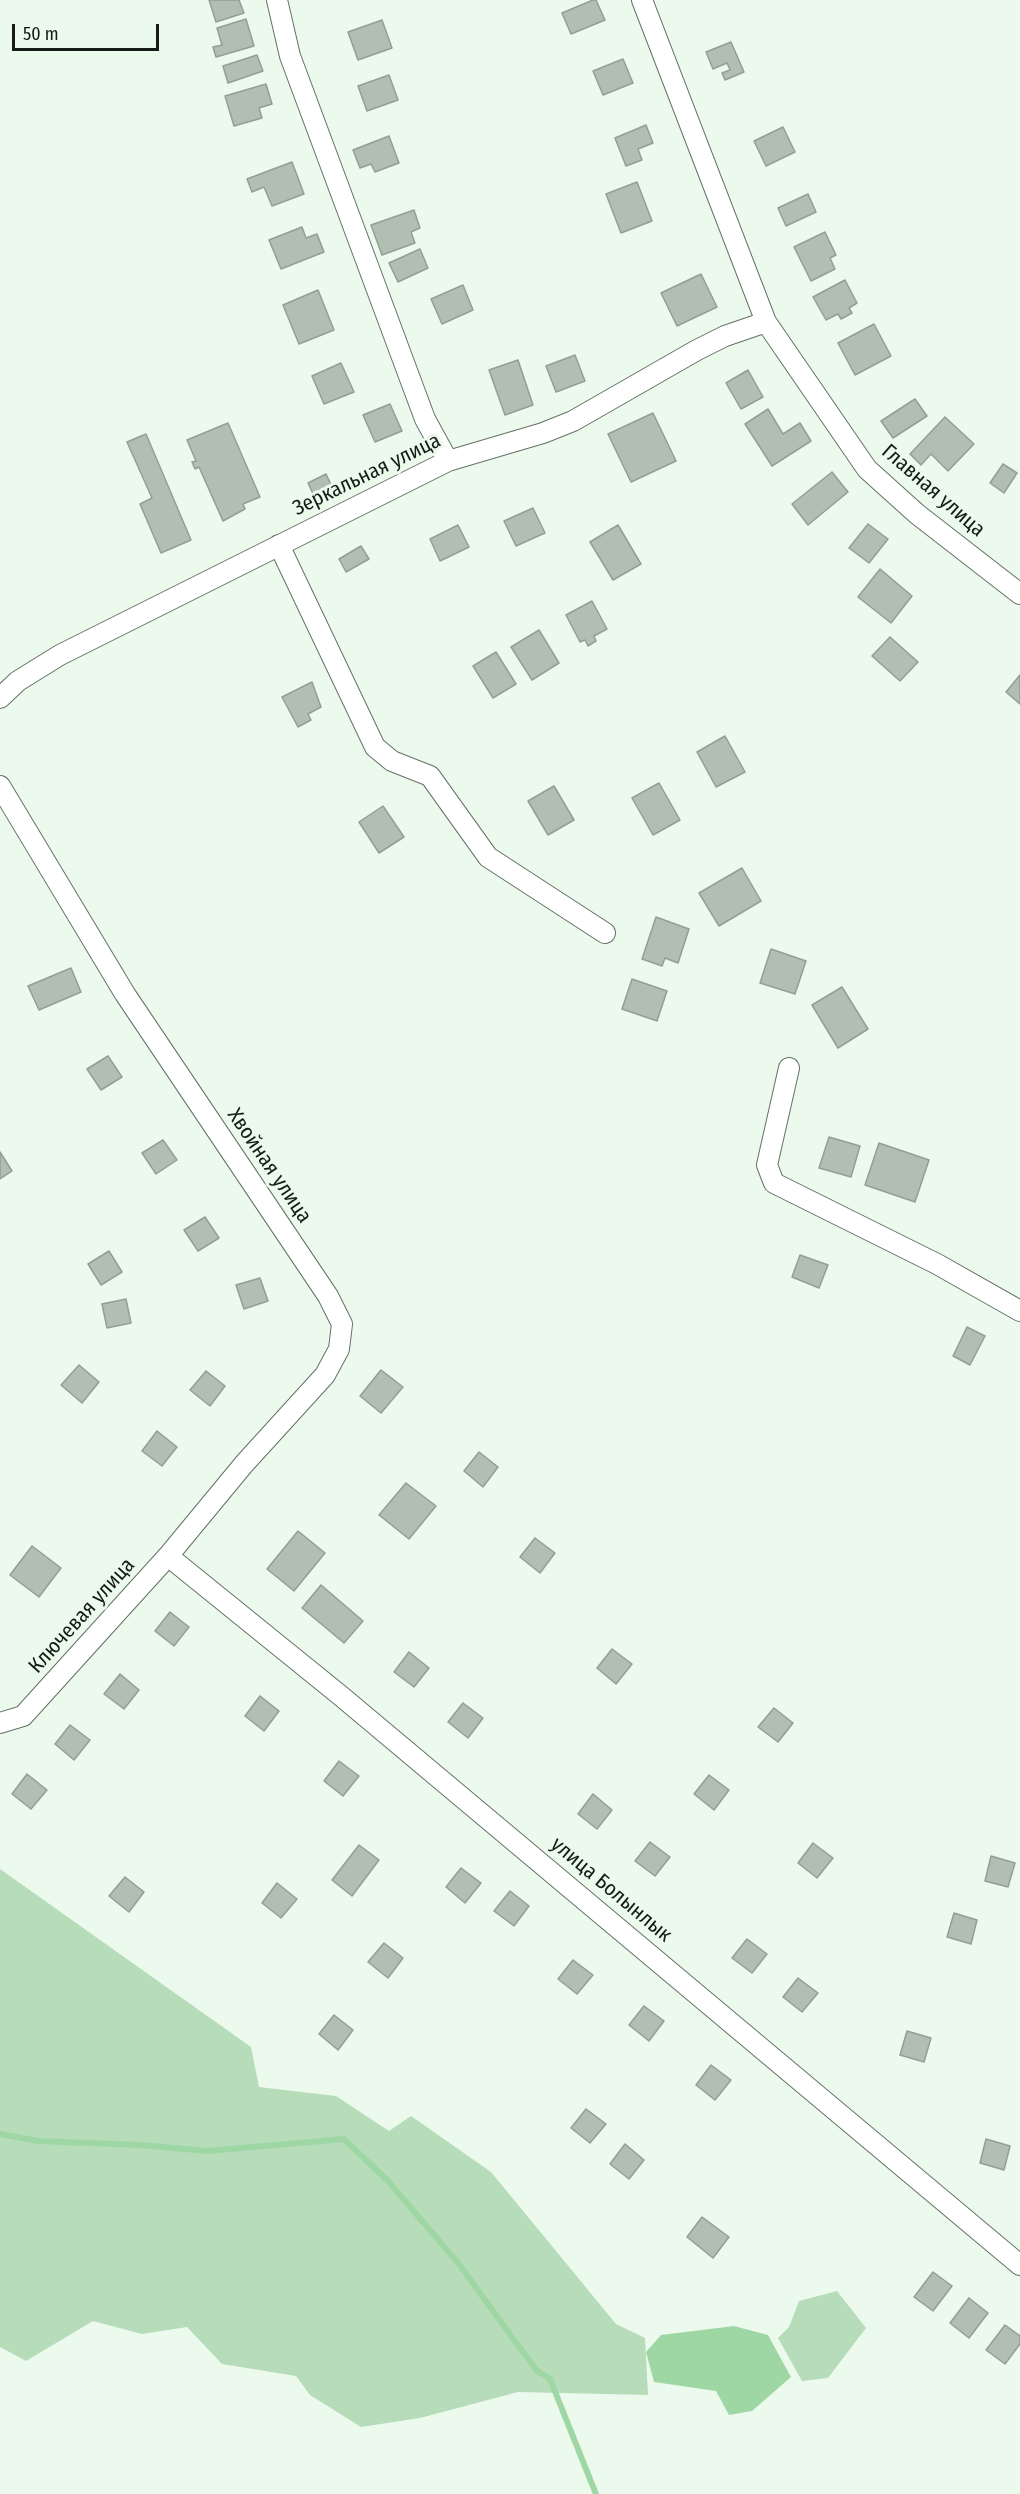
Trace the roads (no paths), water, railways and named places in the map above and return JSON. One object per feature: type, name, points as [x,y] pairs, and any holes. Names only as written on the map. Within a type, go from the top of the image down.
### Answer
[{"type":"street","points":[[277,0],[294,67],[425,419],[448,461]]},
{"type":"street","name":"Главная улица","points":[[642,0],[766,322],[867,469],[917,514],[1020,594]]},
{"type":"street","name":"Зеркальная улица","points":[[0,698],[18,681],[60,655],[448,461],[543,433],[573,421],[706,345],[766,322]]},
{"type":"street","points":[[279,545],[375,747],[392,761],[430,776],[488,857],[604,933]]},
{"type":"street","name":"Хвойная улица","points":[[0,786],[125,993],[328,1296],[342,1324],[339,1349],[325,1375],[244,1464],[168,1556]]},
{"type":"street","points":[[789,1068],[767,1165],[774,1183],[937,1264],[1020,1311]]},
{"type":"street","name":"Ключевая улица","points":[[0,1723],[23,1716],[168,1556]]},
{"type":"street","name":"улица Болынлык","points":[[168,1556],[341,1696],[1020,2265]]},
{"type":"waterway","points":[[0,2134],[38,2141],[140,2145],[207,2151],[344,2139],[388,2181],[458,2263],[537,2371],[550,2379],[596,2494]]}]
